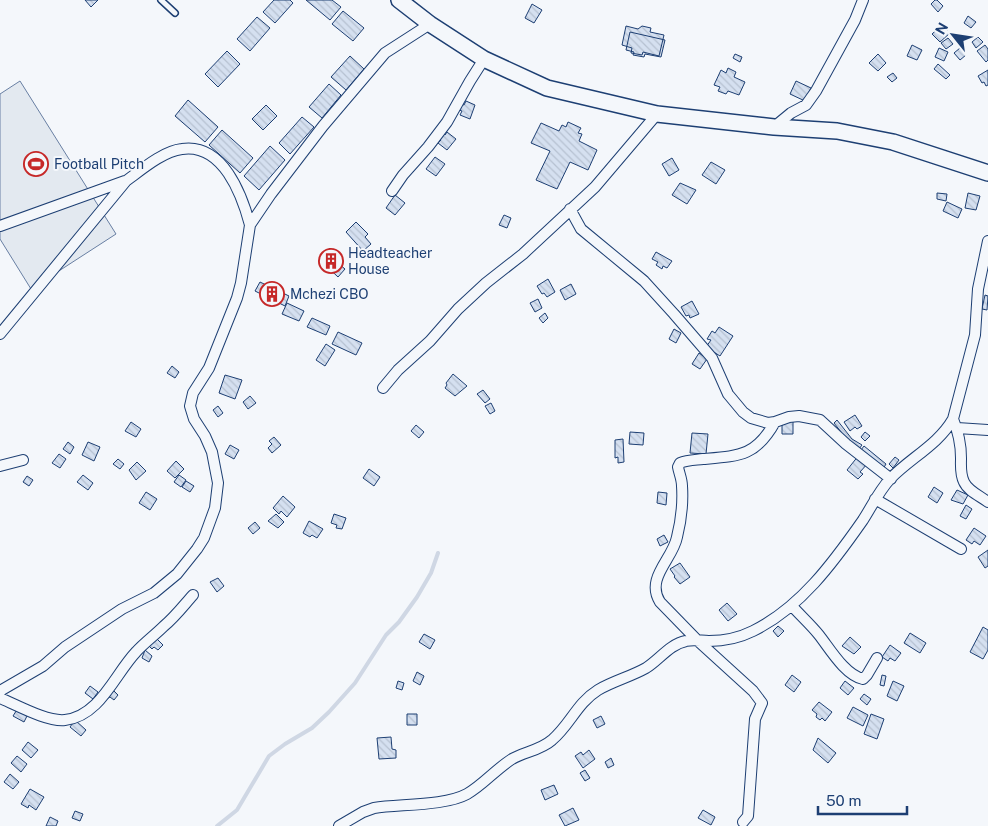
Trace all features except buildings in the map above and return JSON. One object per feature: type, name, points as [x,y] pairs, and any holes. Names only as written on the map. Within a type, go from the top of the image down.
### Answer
[{"type":"street","points":[[399,0],[430,24],[484,59],[547,88],[656,114],[774,127],[837,131],[893,142],[988,173]]},
{"type":"street","points":[[774,127],[791,113],[806,105],[811,98],[863,0]]},
{"type":"street","points":[[0,692],[43,666],[65,647],[122,609],[154,593],[165,585],[197,550],[204,538],[215,508],[218,483],[212,452],[194,418],[190,406],[193,393],[209,368],[237,298],[250,225],[323,126],[385,53],[430,24]]},
{"type":"street","points":[[392,191],[452,114],[484,59]]},
{"type":"street","points":[[383,388],[398,370],[430,340],[458,309],[523,254],[595,187],[656,114]]},
{"type":"street","points":[[0,334],[126,181],[146,166],[164,156],[182,149],[197,150],[210,155],[223,166],[235,184],[241,196],[250,225]]},
{"type":"street","points":[[0,226],[126,181]]},
{"type":"street","points":[[570,209],[581,229],[644,281],[712,358],[728,394],[743,412],[758,420],[775,422],[799,416],[820,420],[846,444],[891,479]]},
{"type":"street","points":[[988,241],[978,289],[975,335],[955,424],[961,456],[960,471],[964,483],[988,502]]},
{"type":"street","points":[[743,822],[748,816],[755,719],[762,702],[753,691],[697,640],[660,602],[656,595],[655,587],[660,571],[673,548],[678,531],[682,487],[678,467],[680,463],[747,453],[767,437],[775,422]]},
{"type":"street","points":[[339,826],[374,808],[443,801],[468,794],[508,762],[521,754],[551,742],[590,695],[646,668],[678,643],[697,640],[715,641],[738,637],[779,616],[792,606],[826,569],[863,520],[875,499],[903,466],[930,446],[949,426],[955,424],[988,430]]},
{"type":"street","points":[[0,466],[23,460]]},
{"type":"street","points":[[875,499],[961,549]]},
{"type":"street","points":[[0,698],[45,717],[64,720],[78,717],[96,704],[136,652],[193,595]]},
{"type":"street","points":[[792,606],[818,634],[838,661],[858,678],[863,679],[867,675],[877,658]]},
{"type":"lane","points":[[161,0],[175,13]]},
{"type":"shaded area","name":"Football Pitch","points":[[20,81],[116,234],[31,289],[0,239],[0,94]]},
{"type":"waterway","points":[[217,826],[237,810],[269,756],[312,728],[355,683],[386,635],[399,622],[417,597],[431,573],[438,553]]},
{"type":"place","name":"Football Pitch","points":[[36,164]]},
{"type":"place","name":"Headteacher House","points":[[331,261]]},
{"type":"place","name":"Mchezi CBO","points":[[272,294]]}]
